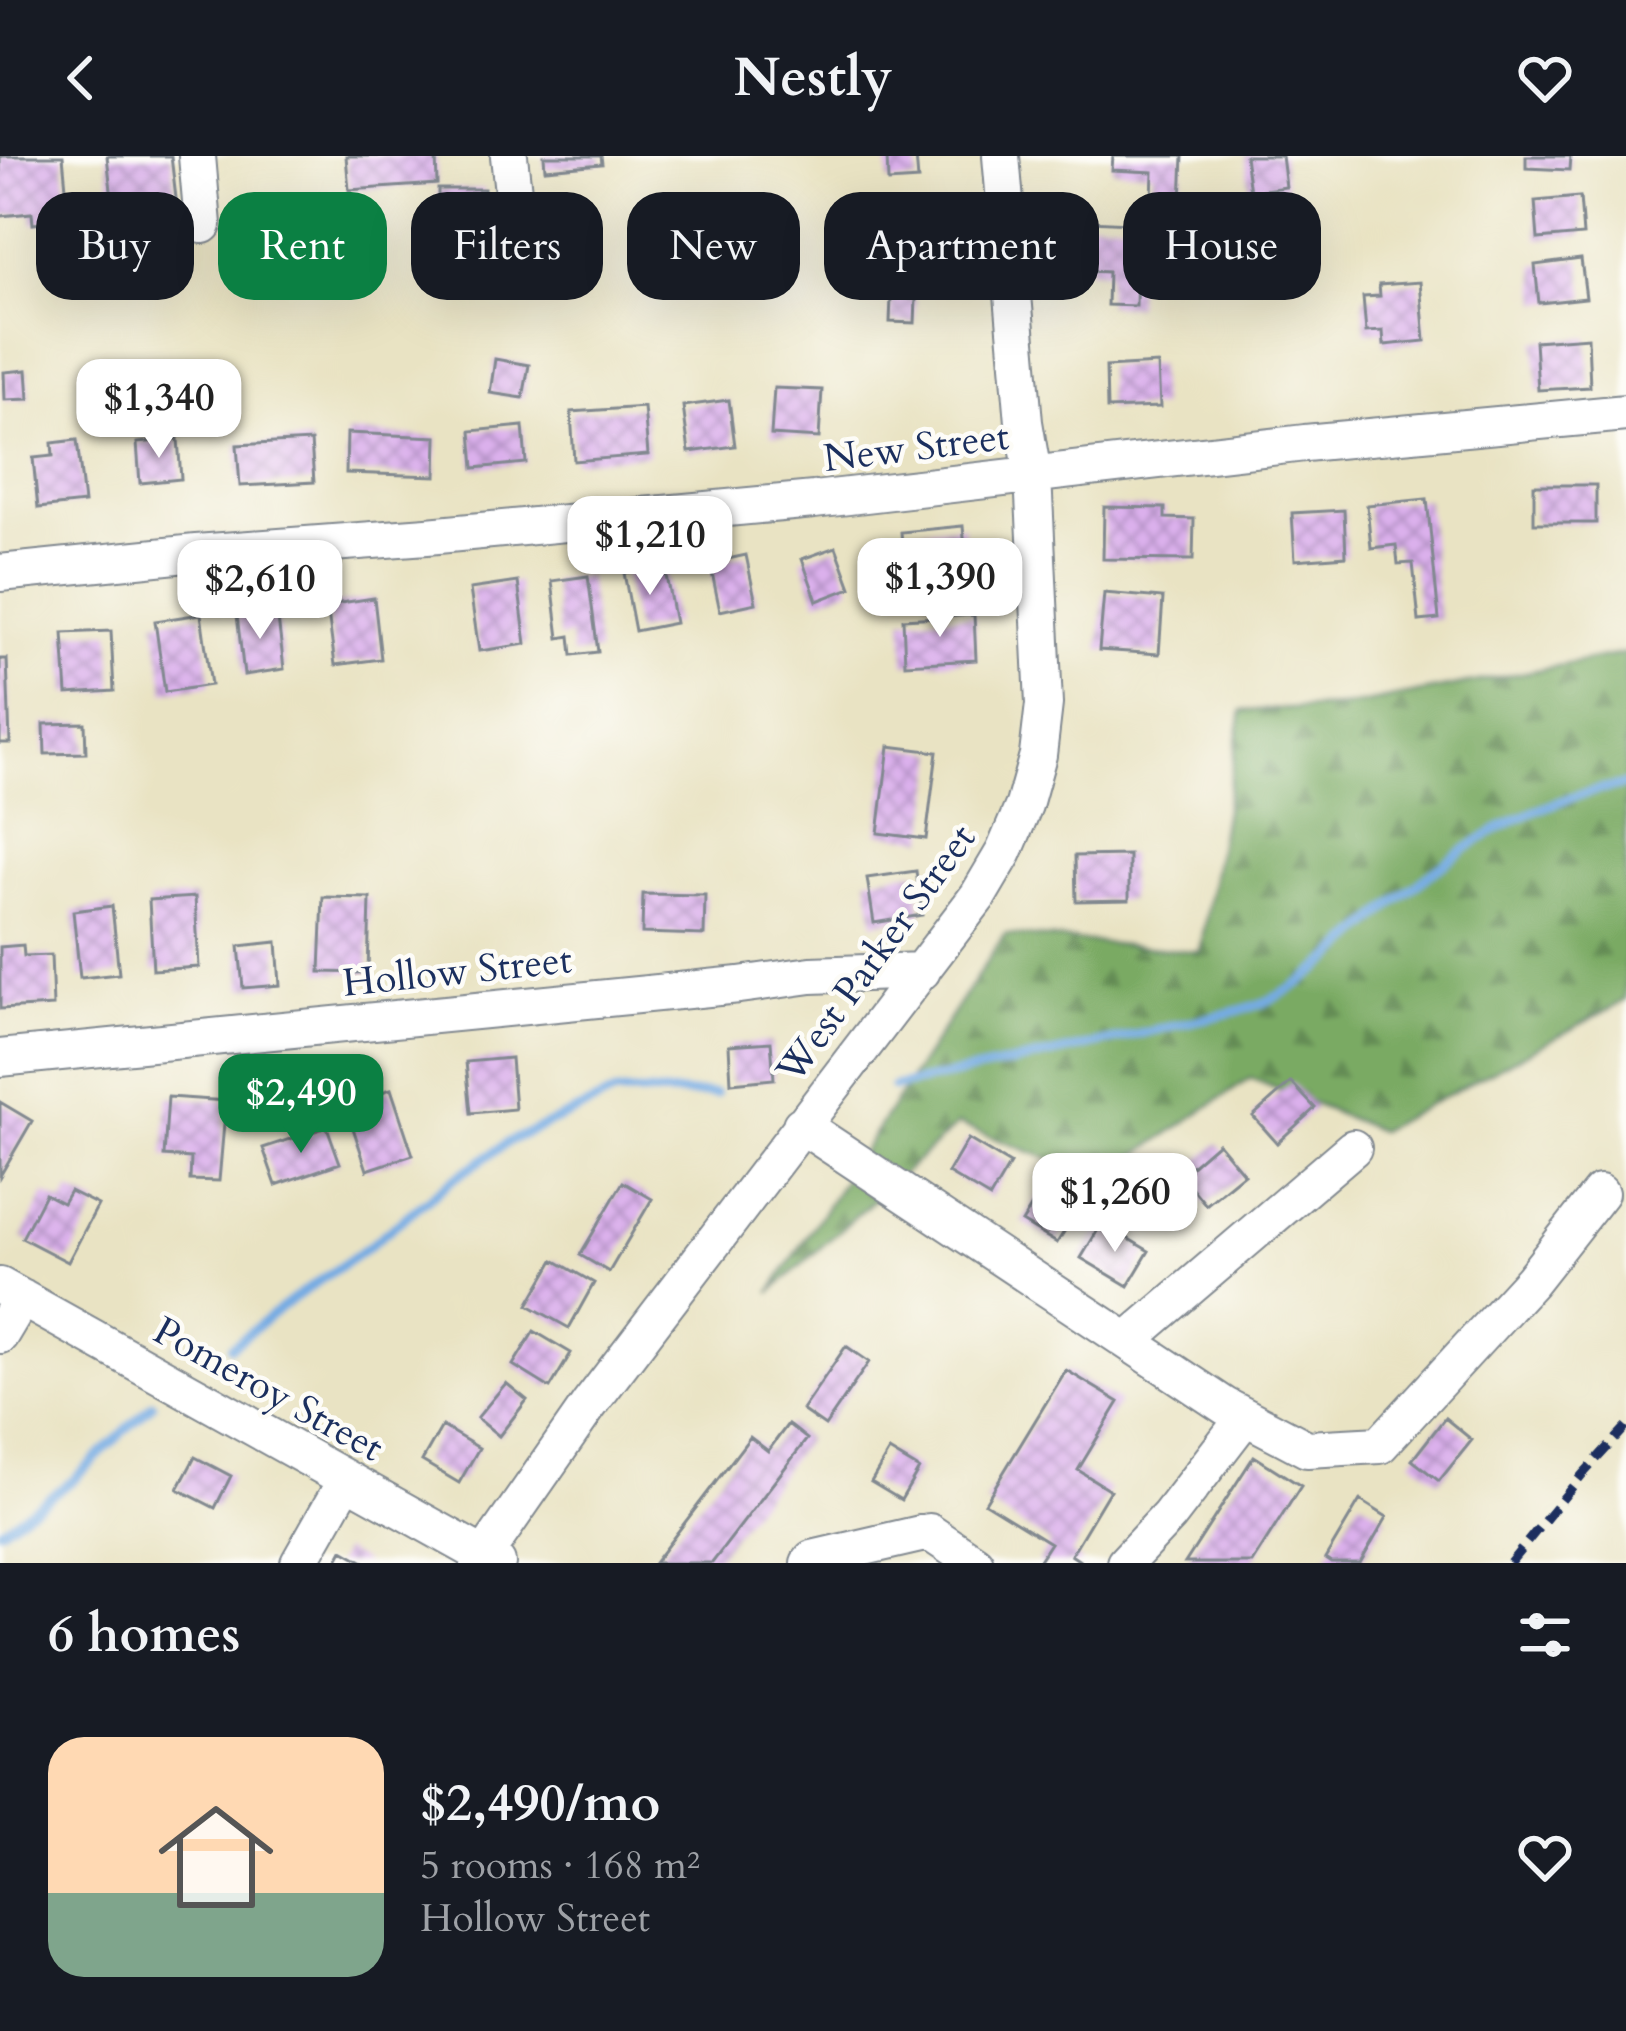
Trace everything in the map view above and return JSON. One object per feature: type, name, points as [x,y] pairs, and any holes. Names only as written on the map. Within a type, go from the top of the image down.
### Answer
[{"type":"street","points":[[197,156],[203,225]]},
{"type":"street","points":[[509,156],[513,192]]},
{"type":"street","name":"West Parker Street","points":[[487,1561],[589,1405],[978,896],[1024,805],[1038,755],[1045,679],[1033,475],[1024,422],[1001,156]]},
{"type":"street","name":"New Street","points":[[0,573],[814,500],[1305,443],[1626,413]]},
{"type":"street","name":"Hollow Street","points":[[0,1058],[811,975],[922,971]]},
{"type":"street","points":[[801,1125],[1225,1406],[1307,1449],[1380,1445],[1531,1281],[1600,1193]]},
{"type":"street","points":[[1128,1340],[1353,1148]]},
{"type":"street","points":[[0,1335],[11,1292]]},
{"type":"street","name":"Pomeroy Street","points":[[11,1292],[487,1561]]},
{"type":"street","points":[[1125,1563],[1169,1516],[1245,1417]]},
{"type":"street","points":[[298,1563],[346,1480]]},
{"type":"street","points":[[809,1563],[929,1532],[975,1563]]},
{"type":"green space","points":[[1626,653],[1626,1000],[1379,1131],[1251,1078],[1101,1179],[958,1124],[770,1293],[1005,934],[1200,952],[1242,711],[1344,707]]},
{"type":"building","points":[[0,156],[63,156],[66,192],[36,192],[36,224],[32,213],[0,216]]},
{"type":"building","points":[[107,156],[171,156],[175,192],[111,192]]},
{"type":"building","points":[[346,156],[436,156],[437,184],[349,190]]},
{"type":"building","points":[[544,156],[601,156],[602,164],[545,169]]},
{"type":"building","points":[[887,156],[916,156],[918,180],[888,182]]},
{"type":"building","points":[[1113,156],[1183,156],[1181,192],[1152,192],[1153,172],[1112,170]]},
{"type":"building","points":[[1245,156],[1282,156],[1286,187],[1250,192]]},
{"type":"building","points":[[1526,156],[1570,156],[1569,170],[1526,168]]},
{"type":"building","points":[[438,189],[484,189],[484,192]]},
{"type":"building","points":[[1580,197],[1583,235],[1538,239],[1535,201]]},
{"type":"building","points":[[1099,221],[1123,223],[1123,300],[1136,300],[1136,306],[1107,305],[1108,272],[1099,272]]},
{"type":"building","points":[[1581,259],[1586,298],[1539,303],[1535,265]]},
{"type":"building","points":[[1420,282],[1425,341],[1384,345],[1383,331],[1366,332],[1363,297],[1380,296],[1379,285]]},
{"type":"building","points":[[891,300],[916,300],[915,323],[890,322]]},
{"type":"building","points":[[1588,337],[1590,387],[1538,390],[1535,341]]},
{"type":"building","points":[[495,359],[529,365],[523,398],[490,393]]},
{"type":"building","points":[[1158,364],[1160,407],[1107,409],[1106,367]]},
{"type":"building","points":[[27,370],[29,399],[5,400],[4,372]]},
{"type":"building","points":[[774,388],[822,390],[819,438],[771,435]]},
{"type":"building","points":[[729,400],[735,446],[689,452],[683,406]]},
{"type":"building","points":[[644,407],[648,455],[574,461],[571,412]]},
{"type":"building","points":[[523,426],[526,463],[474,468],[471,431]]},
{"type":"building","points":[[347,433],[437,437],[436,476],[346,473]]},
{"type":"building","points":[[178,439],[181,479],[140,483],[137,443]]},
{"type":"building","points":[[77,440],[84,503],[38,508],[33,458],[53,456],[52,443]]},
{"type":"building","points":[[311,441],[314,482],[240,486],[237,445]]},
{"type":"building","points":[[1534,485],[1596,485],[1596,523],[1534,523]]},
{"type":"building","points":[[1427,499],[1439,619],[1419,621],[1413,563],[1398,564],[1396,545],[1371,548],[1367,505]]},
{"type":"building","points":[[1104,507],[1165,508],[1165,518],[1194,519],[1193,560],[1103,559]]},
{"type":"building","points":[[1344,510],[1346,556],[1295,560],[1292,513]]},
{"type":"building","points":[[963,526],[966,561],[904,567],[901,532]]},
{"type":"building","points":[[836,547],[851,588],[817,601],[802,559]]},
{"type":"building","points":[[746,555],[756,603],[720,611],[710,563]]},
{"type":"building","points":[[664,565],[675,623],[635,631],[624,573]]},
{"type":"building","points":[[588,576],[598,652],[572,655],[570,636],[559,638],[552,581]]},
{"type":"building","points":[[518,582],[526,644],[479,651],[470,589]]},
{"type":"building","points":[[1104,593],[1163,598],[1159,654],[1099,650]]},
{"type":"building","points":[[374,598],[381,659],[335,665],[327,605]]},
{"type":"building","points":[[277,610],[284,669],[244,675],[237,615]]},
{"type":"building","points":[[201,614],[211,685],[165,692],[155,621]]},
{"type":"building","points":[[974,615],[976,660],[905,664],[903,619]]},
{"type":"building","points":[[111,631],[114,691],[67,694],[63,633]]},
{"type":"building","points":[[0,659],[7,659],[10,743],[0,743]]},
{"type":"building","points":[[85,723],[86,753],[45,754],[44,724]]},
{"type":"building","points":[[889,746],[937,752],[926,839],[878,833]]},
{"type":"building","points":[[1129,855],[1129,900],[1076,901],[1075,856]]},
{"type":"building","points":[[916,871],[922,915],[874,923],[867,878]]},
{"type":"building","points":[[643,894],[705,895],[704,935],[642,933]]},
{"type":"building","points":[[195,897],[199,967],[153,970],[149,900]]},
{"type":"building","points":[[323,897],[370,898],[368,973],[320,972]]},
{"type":"building","points":[[112,906],[119,974],[80,978],[73,911]]},
{"type":"building","points":[[277,942],[280,985],[243,988],[239,946]]},
{"type":"building","points":[[23,945],[24,956],[51,955],[53,1006],[0,1009],[0,947]]},
{"type":"building","points":[[771,1042],[774,1079],[731,1083],[729,1045]]},
{"type":"building","points":[[511,1058],[515,1109],[471,1113],[466,1062]]},
{"type":"building","points":[[1291,1082],[1315,1108],[1277,1143],[1253,1116]]},
{"type":"building","points":[[391,1089],[413,1155],[367,1170],[345,1104]]},
{"type":"building","points":[[168,1097],[226,1101],[219,1181],[190,1180],[191,1158],[164,1156]]},
{"type":"building","points":[[0,1102],[32,1121],[0,1176]]},
{"type":"building","points":[[327,1127],[340,1163],[276,1185],[263,1148]]},
{"type":"building","points":[[968,1139],[1010,1164],[990,1198],[948,1173]]},
{"type":"building","points":[[1218,1143],[1244,1174],[1206,1205],[1181,1175]]},
{"type":"building","points":[[623,1182],[652,1199],[609,1272],[580,1255]]},
{"type":"building","points":[[1045,1185],[1080,1206],[1057,1243],[1022,1222]]},
{"type":"building","points":[[70,1191],[98,1205],[68,1262],[22,1238],[45,1194],[63,1203]]},
{"type":"building","points":[[1102,1223],[1149,1251],[1128,1286],[1081,1258]]},
{"type":"building","points":[[554,1260],[594,1283],[569,1328],[528,1305]]},
{"type":"building","points":[[534,1331],[571,1353],[550,1388],[513,1365]]},
{"type":"building","points":[[846,1346],[869,1362],[825,1426],[802,1410]]},
{"type":"building","points":[[1066,1370],[1119,1402],[1078,1470],[1110,1490],[1071,1555],[1083,1563],[1037,1563],[1050,1543],[985,1503]]},
{"type":"building","points":[[506,1383],[527,1400],[499,1436],[477,1418]]},
{"type":"building","points":[[1445,1418],[1472,1440],[1439,1481],[1412,1460]]},
{"type":"building","points":[[788,1424],[807,1439],[712,1563],[654,1563],[750,1437],[768,1451]]},
{"type":"building","points":[[442,1426],[479,1448],[459,1483],[422,1461]]},
{"type":"building","points":[[889,1451],[919,1469],[901,1500],[871,1482]]},
{"type":"building","points":[[1254,1456],[1301,1486],[1252,1563],[1185,1563]]},
{"type":"building","points":[[195,1457],[231,1476],[215,1508],[178,1489]]},
{"type":"building","points":[[1360,1500],[1387,1517],[1360,1563],[1331,1563],[1325,1559]]},
{"type":"building","points":[[343,1550],[366,1563],[336,1563]]},
{"type":"waterway","points":[[893,1087],[1100,1044],[1265,1002],[1317,970],[1394,903],[1474,843],[1561,801],[1626,785]]},
{"type":"waterway","points":[[231,1347],[510,1141],[616,1093],[716,1094]]},
{"type":"waterway","points":[[0,1530],[72,1481],[153,1404]]},
{"type":"railway","points":[[1510,1563],[1626,1427]]}]
